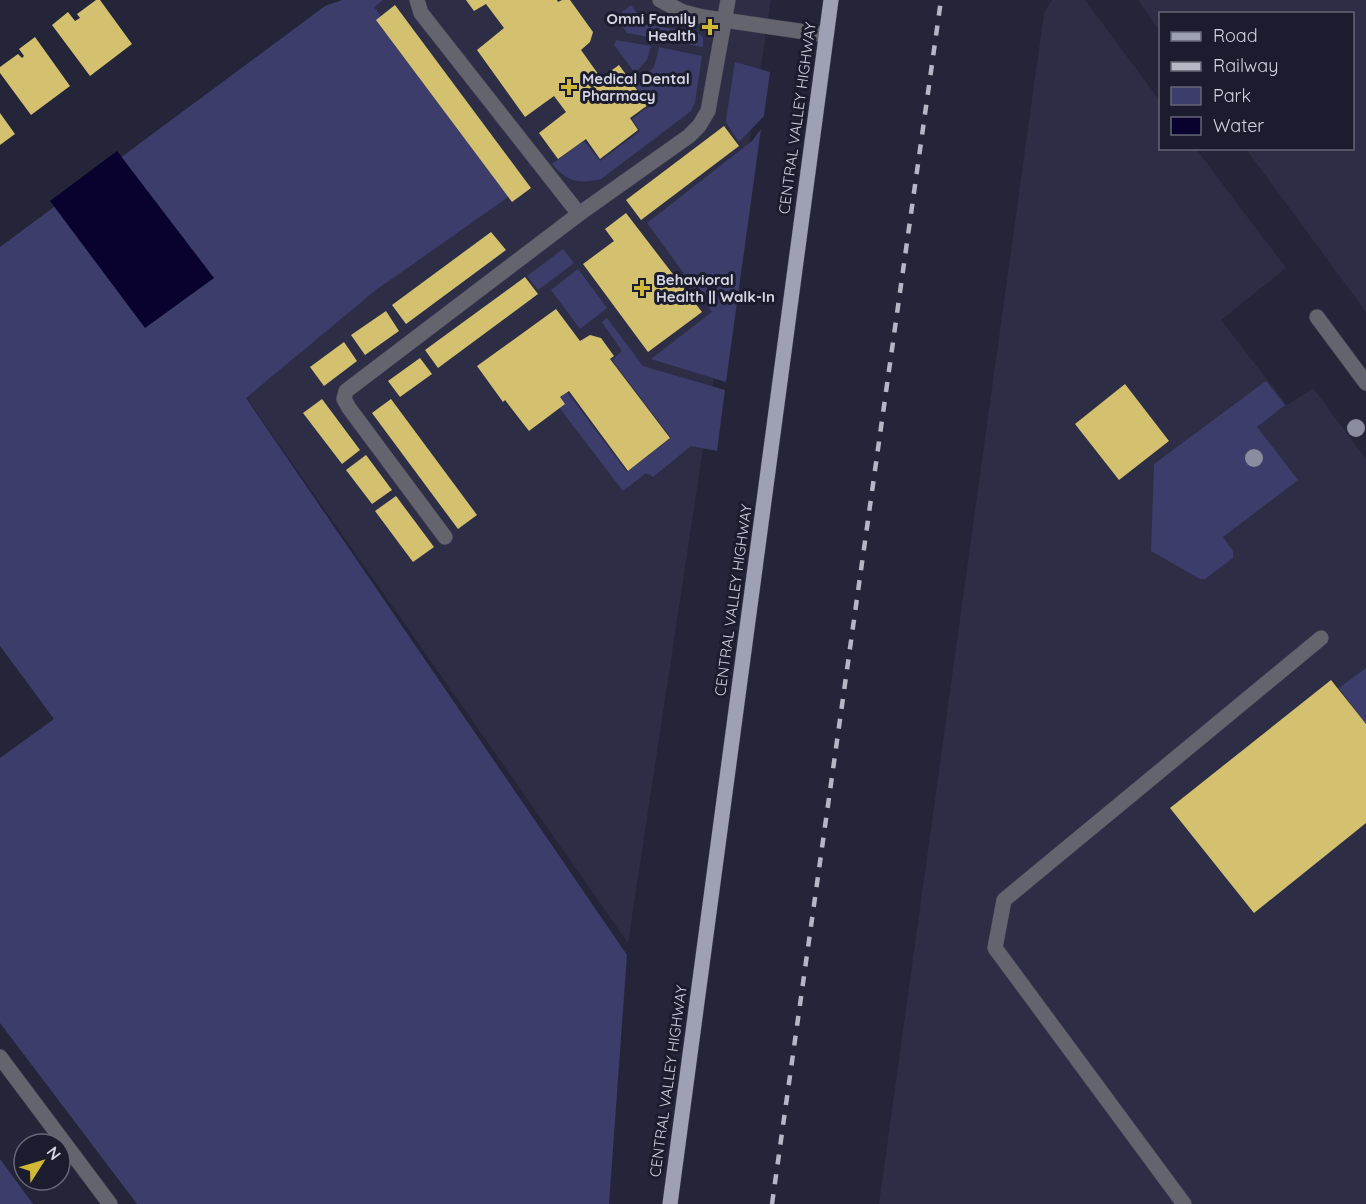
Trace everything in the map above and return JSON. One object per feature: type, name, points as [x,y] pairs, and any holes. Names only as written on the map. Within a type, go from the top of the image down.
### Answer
[{"type":"main road","name":"CENTRAL VALLEY HIGHWAY","points":[[670,1204],[831,0]]},
{"type":"street","points":[[417,0],[421,13],[579,214]]},
{"type":"street","points":[[660,0],[683,12],[725,21],[826,35]]},
{"type":"street","points":[[445,537],[349,408],[344,399],[346,391],[579,214],[689,136],[699,126],[708,111],[728,0]]},
{"type":"street","points":[[1317,317],[1366,383]]},
{"type":"street","points":[[1184,1204],[995,948],[1004,900],[1321,638]]},
{"type":"street","points":[[0,1057],[110,1204]]},
{"type":"shaded area","points":[[369,0],[771,0],[628,943],[246,397],[376,290]]},
{"type":"shaded area","points":[[1052,0],[1085,0],[1159,100],[1159,150],[1197,150],[1286,268],[1221,320],[1287,405],[1313,388],[1366,459],[1366,1204],[879,1204],[1044,13]]},
{"type":"shaded area","points":[[1138,0],[1366,0],[1366,312],[1247,150],[1354,150],[1354,12],[1159,12],[1159,30]]},
{"type":"green space","points":[[342,0],[383,0],[374,7],[514,193],[376,290],[246,398],[627,955],[609,1204],[137,1204],[0,1023],[0,758],[54,719],[0,646],[0,247],[325,6]]},
{"type":"green space","points":[[631,5],[645,24],[700,34],[703,38],[703,47],[627,33],[616,17]]},
{"type":"green space","points":[[616,40],[651,46],[647,60],[635,73],[614,45]]},
{"type":"green space","points":[[659,47],[702,56],[695,102],[691,111],[601,179],[580,181],[563,175],[552,164],[584,141],[600,161],[640,131],[632,119],[649,106],[635,86],[654,67]]},
{"type":"green space","points":[[735,62],[770,72],[764,116],[739,142],[726,120]]},
{"type":"green space","points":[[761,129],[726,382],[651,359],[712,312],[647,223],[752,141]]},
{"type":"green space","points":[[563,249],[574,263],[538,290],[527,276]]},
{"type":"green space","points":[[578,269],[607,308],[580,329],[551,290]]},
{"type":"green space","points":[[607,318],[643,366],[725,390],[717,451],[691,446],[653,477],[646,473],[623,491],[555,402],[567,392],[627,472],[671,438],[612,360],[622,351],[602,322]]},
{"type":"green space","points":[[1266,381],[1285,405],[1257,427],[1298,480],[1223,537],[1233,551],[1233,558],[1205,579],[1200,579],[1151,551],[1154,464]]},
{"type":"green space","points":[[1366,668],[1366,725],[1339,688]]},
{"type":"green space","points":[[0,1159],[12,1175],[12,1192],[24,1192],[33,1204],[0,1204]]},
{"type":"water","points":[[117,151],[214,278],[145,328],[50,201]]},
{"type":"building","points":[[96,0],[100,0],[132,44],[90,76],[52,25],[68,12],[75,21],[80,18],[77,14]]},
{"type":"building","name":"Medical Dental Pharmacy","points":[[466,0],[557,0],[558,2],[570,0],[593,32],[590,42],[581,50],[601,78],[619,65],[648,105],[630,118],[638,130],[600,159],[586,139],[558,159],[539,133],[566,112],[554,96],[525,117],[477,50],[504,28],[486,4],[474,11]]},
{"type":"building","points":[[395,5],[531,188],[512,202],[376,20]]},
{"type":"building","points":[[35,37],[70,86],[31,115],[0,73],[0,67],[18,54],[22,58],[24,56],[19,49]]},
{"type":"building","points":[[0,113],[15,134],[0,145]]},
{"type":"building","points":[[724,126],[739,146],[641,220],[626,200]]},
{"type":"building","name":"Behavioral Health || Walk-In","points":[[626,213],[702,312],[648,352],[583,264],[614,241],[605,229]]},
{"type":"building","points":[[491,232],[506,250],[406,324],[392,305]]},
{"type":"building","points":[[525,277],[538,294],[438,368],[425,350]]},
{"type":"building","points":[[556,309],[580,341],[590,335],[601,338],[614,356],[610,359],[670,438],[628,471],[569,391],[560,397],[565,404],[529,431],[505,400],[503,402],[477,366]]},
{"type":"building","points":[[386,311],[399,331],[365,355],[351,335]]},
{"type":"building","points":[[344,342],[357,361],[324,386],[310,367]]},
{"type":"building","points":[[420,358],[432,374],[400,397],[388,381]]},
{"type":"building","points":[[1125,384],[1169,441],[1119,480],[1075,424]]},
{"type":"building","points":[[322,399],[360,450],[342,464],[303,413]]},
{"type":"building","points":[[391,399],[477,515],[458,529],[372,413]]},
{"type":"building","points":[[366,455],[392,490],[372,504],[346,470]]},
{"type":"building","points":[[396,496],[434,547],[413,562],[375,511]]},
{"type":"building","points":[[1331,680],[1366,724],[1366,823],[1254,913],[1170,808]]},
{"type":"railway","points":[[772,1204],[941,0]]},
{"type":"place","name":"Omni Family Health","points":[[710,27]]},
{"type":"place","name":"Medical Dental Pharmacy","points":[[569,87]]},
{"type":"place","name":"Behavioral Health || Walk-In","points":[[642,288]]}]
